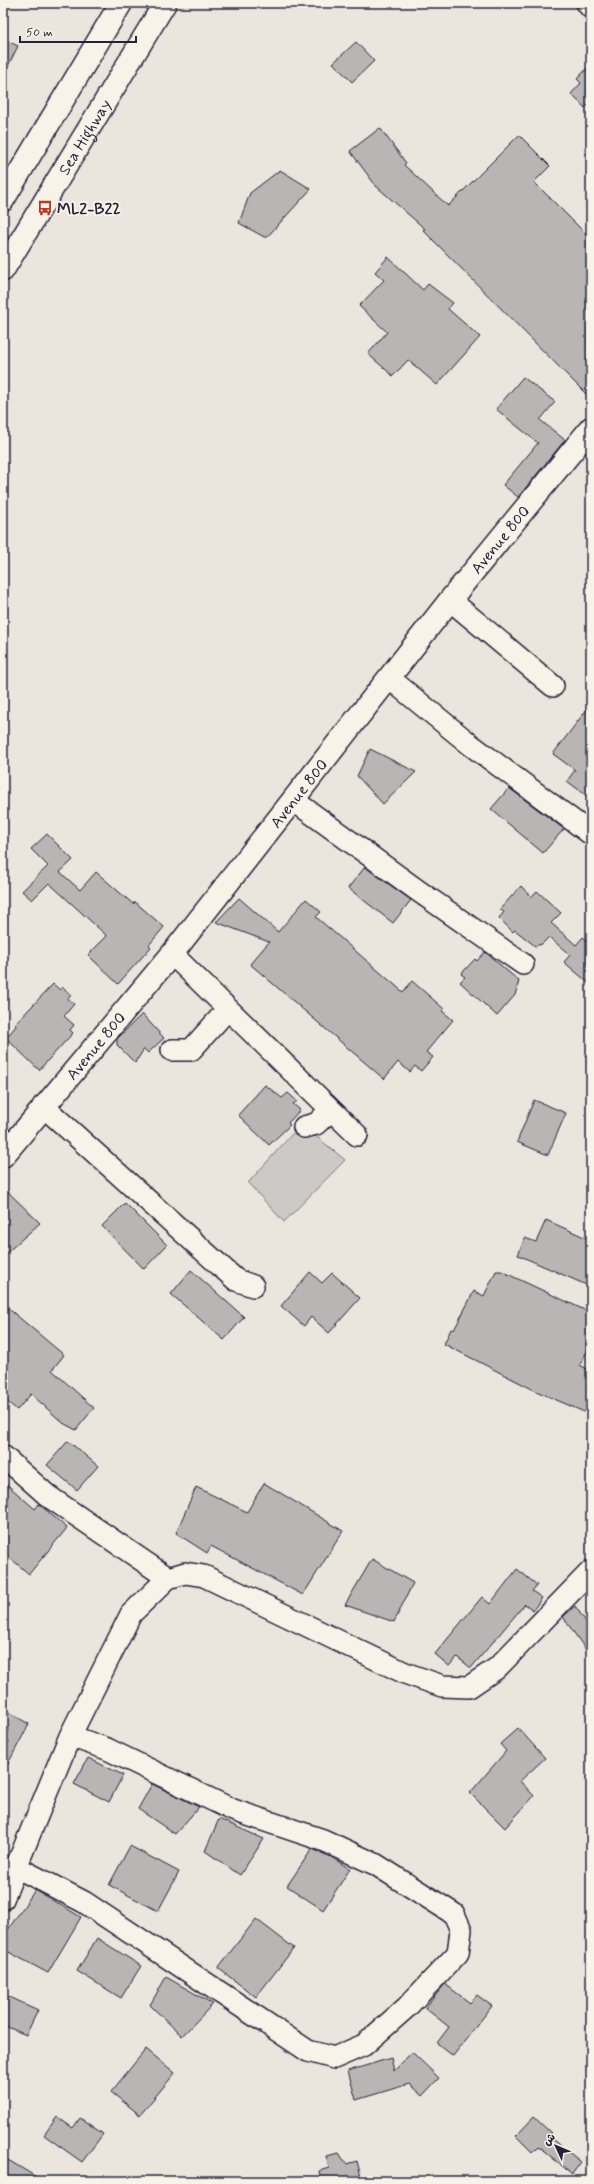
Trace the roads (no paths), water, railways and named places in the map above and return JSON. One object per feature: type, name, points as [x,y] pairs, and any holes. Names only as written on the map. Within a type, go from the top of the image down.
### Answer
[{"type":"main road","points":[[3,200],[121,3]]},
{"type":"main road","name":"Sea Highway","points":[[3,270],[165,3]]},
{"type":"main road","points":[[3,169],[80,70]]},
{"type":"main road","name":"Avenue 800","points":[[3,1156],[172,954],[450,600],[591,428]]},
{"type":"street","points":[[587,3],[591,8]]},
{"type":"street","points":[[450,600],[553,686]]},
{"type":"street","points":[[389,678],[471,745],[591,834]]},
{"type":"street","points":[[293,800],[416,890],[523,964]]},
{"type":"street","points":[[172,954],[357,1135]]},
{"type":"street","points":[[172,1050],[191,1050],[228,1010]]},
{"type":"street","points":[[44,1106],[236,1280],[253,1286]]},
{"type":"street","points":[[304,1127],[316,1124],[331,1110]]},
{"type":"street","points":[[3,1456],[48,1496],[168,1578]]},
{"type":"street","points":[[3,1899],[70,1736],[131,1614],[168,1578],[185,1572],[204,1576],[405,1673],[442,1686],[469,1686],[497,1668],[591,1571]]},
{"type":"street","points":[[16,1867],[84,1902],[308,2051],[334,2058],[364,2045],[407,2007],[458,1952],[461,1930],[454,1914],[375,1864],[323,1840],[233,1810],[107,1749],[70,1736]]},
{"type":"place","name":"ML2-B22","points":[[45,208]]}]
